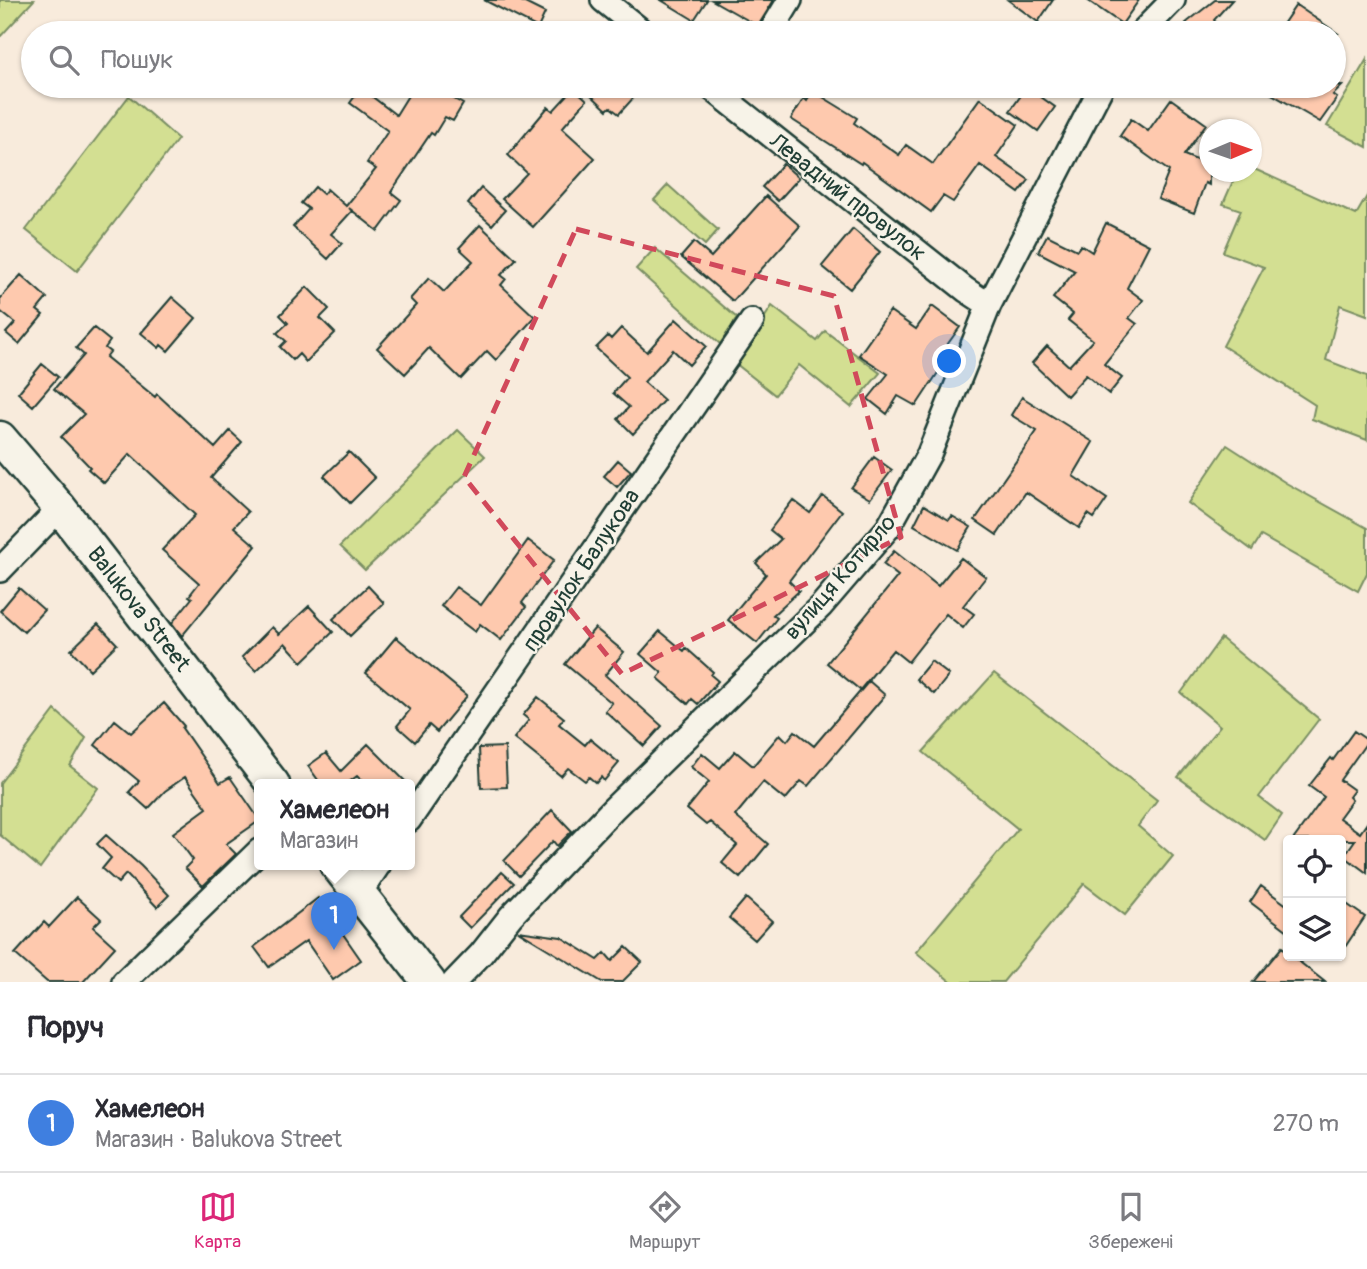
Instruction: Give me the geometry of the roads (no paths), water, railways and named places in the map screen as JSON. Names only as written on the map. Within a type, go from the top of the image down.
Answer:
[{"type":"main road","name":"Balukova Street","points":[[0,438],[60,508],[269,779]]},
{"type":"main road","points":[[341,870],[429,982]]},
{"type":"street","points":[[603,0],[629,21]]},
{"type":"street","points":[[777,21],[790,0]]},
{"type":"street","points":[[1153,21],[1173,0]]},
{"type":"street","name":"Левадний провулок","points":[[738,98],[966,290],[989,305]]},
{"type":"street","name":"вулиця Котирло","points":[[454,982],[481,954],[511,916],[613,809],[821,606],[888,528],[929,454],[989,305],[1096,98]]},
{"type":"street","name":"провулок Балукова","points":[[415,811],[752,320]]},
{"type":"street","points":[[0,570],[60,508]]},
{"type":"street","points":[[124,982],[254,856]]},
{"type":"street","points":[[359,894],[375,870]]},
{"type":"place","name":"Хамелеон","points":[[334,950]]}]
